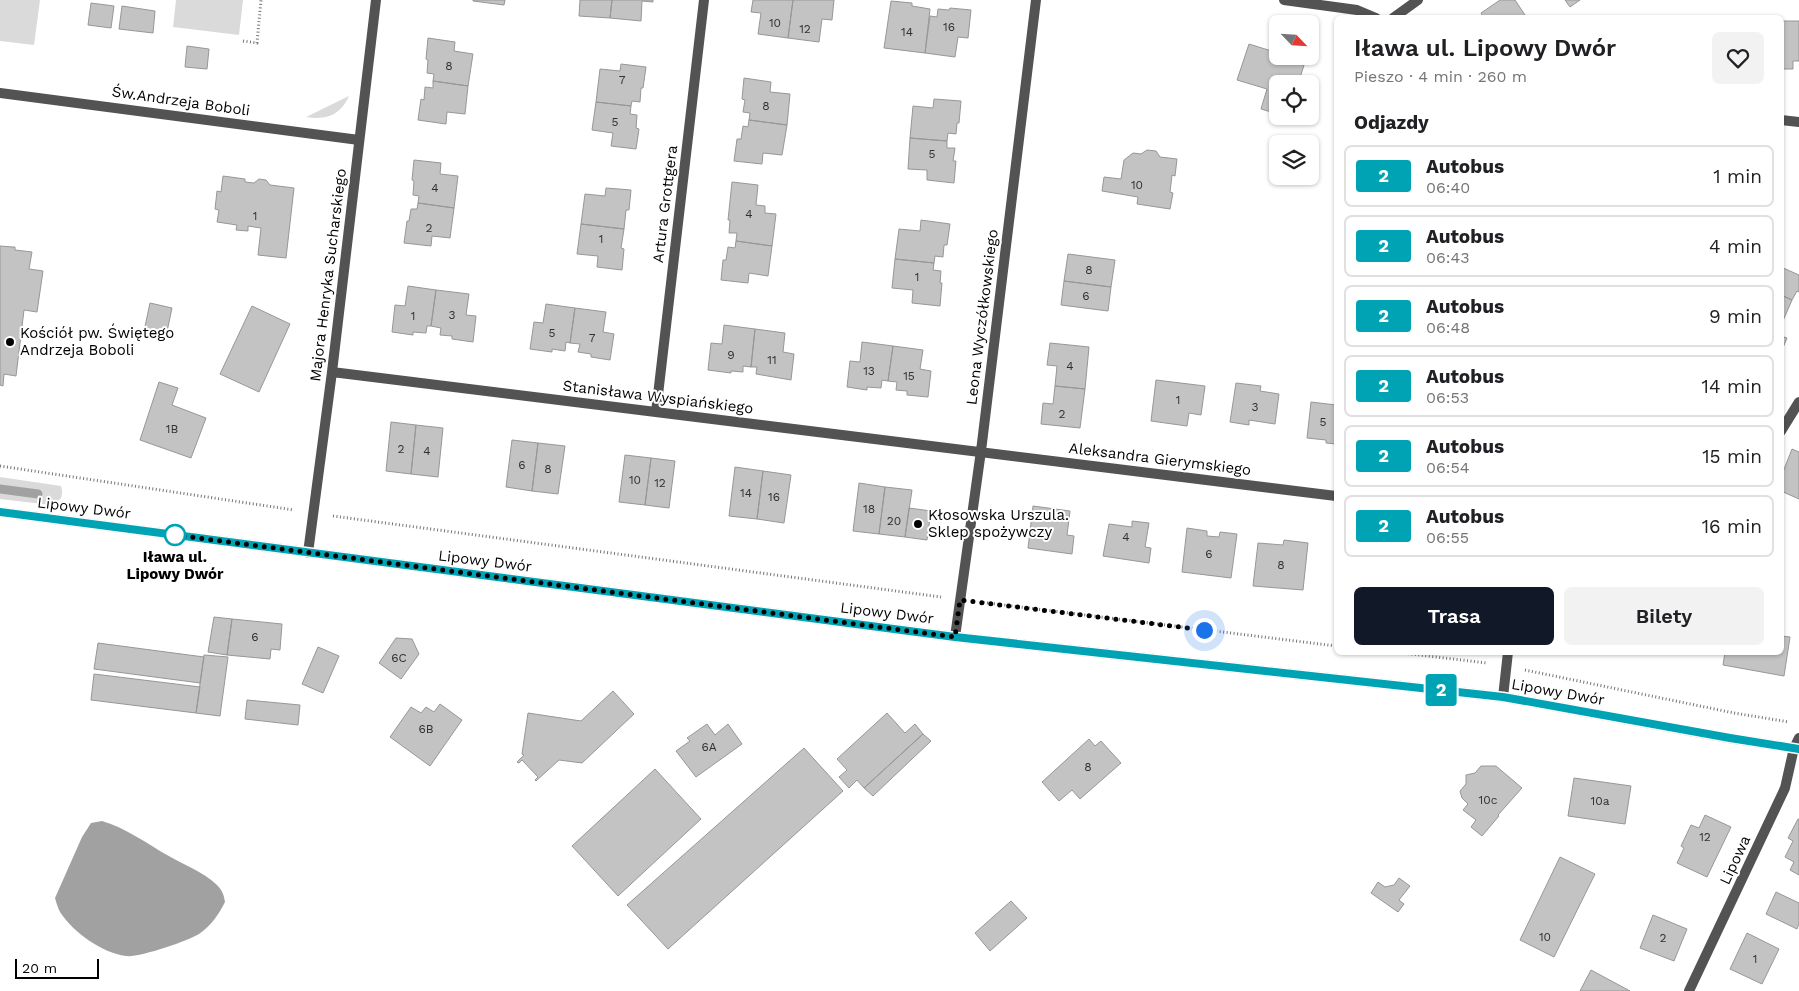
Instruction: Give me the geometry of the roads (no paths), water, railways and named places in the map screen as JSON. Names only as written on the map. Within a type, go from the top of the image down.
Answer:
[{"type":"street","name":"Majora Henryka Sucharskiego","points":[[308,554],[332,372],[376,0]]},
{"type":"street","name":"Artura Grottgera","points":[[656,412],[704,0]]},
{"type":"street","name":"Leona Wyczółkowskiego","points":[[955,637],[981,451],[1036,0]]},
{"type":"street","points":[[1284,0],[1357,10],[1369,15]]},
{"type":"street","points":[[1397,15],[1418,0]]},
{"type":"street","name":"Św.Andrzeja Boboli","points":[[0,93],[359,140]]},
{"type":"street","points":[[1784,120],[1799,122]]},
{"type":"street","name":"Stanisława Wyspiańskiego","points":[[332,372],[981,451]]},
{"type":"street","points":[[1784,426],[1799,402]]},
{"type":"street","name":"Aleksandra Gierymskiego","points":[[981,451],[1334,496]]},
{"type":"street","name":"Lipowy Dwór","points":[[0,512],[308,554],[955,637],[1503,697],[1730,738],[1797,748]]},
{"type":"street","points":[[1503,697],[1508,655]]},
{"type":"street","name":"Lipowa","points":[[1689,991],[1785,788],[1799,738]]},
{"type":"waterway","points":[[0,489],[38,494]]},
{"type":"place","name":"Kościół pw. Świętego Andrzeja Boboli","points":[[10,342]]},
{"type":"place","name":"Kłosowska Urszula. Sklep spożywczy","points":[[918,524]]},
{"type":"place","name":"Iława ul. Lipowy Dwór","points":[[175,535]]}]
